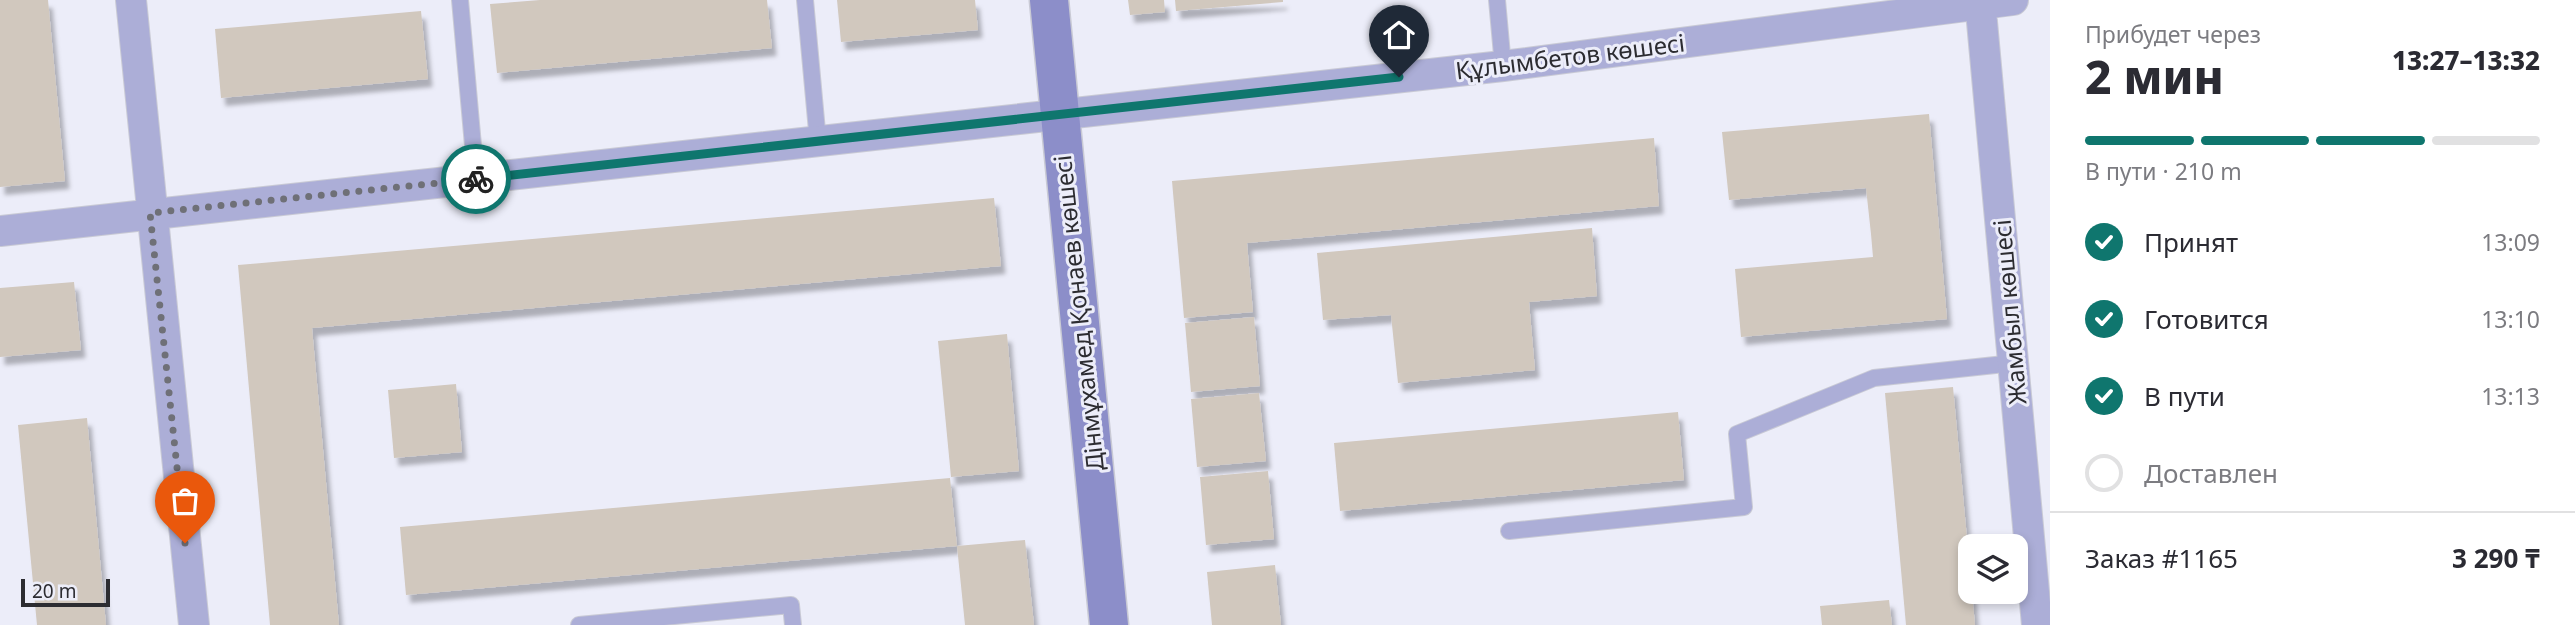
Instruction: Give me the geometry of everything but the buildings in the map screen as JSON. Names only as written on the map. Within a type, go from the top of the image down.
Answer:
[{"type":"street","points":[[131,0],[150,213],[194,625]]},
{"type":"street","name":"Дінмұхамед Қонаев көшесі","points":[[1049,0],[1109,625]]},
{"type":"street","name":"Құлымбетов көшесі","points":[[0,231],[1059,116],[1503,65],[1980,2],[2013,0]]},
{"type":"street","name":"Жамбыл көшесі","points":[[1980,2],[2037,625]]},
{"type":"lane","points":[[460,0],[476,179]]},
{"type":"lane","points":[[805,0],[818,142]]},
{"type":"lane","points":[[1497,0],[1503,65]]},
{"type":"lane","points":[[1509,531],[1744,507],[1737,434],[1874,378],[2014,363]]},
{"type":"lane","points":[[579,625],[791,605],[793,625]]},
{"type":"way so far","points":[[185,543],[150,213],[476,179]]},
{"type":"route","points":[[476,179],[1399,77]]}]
